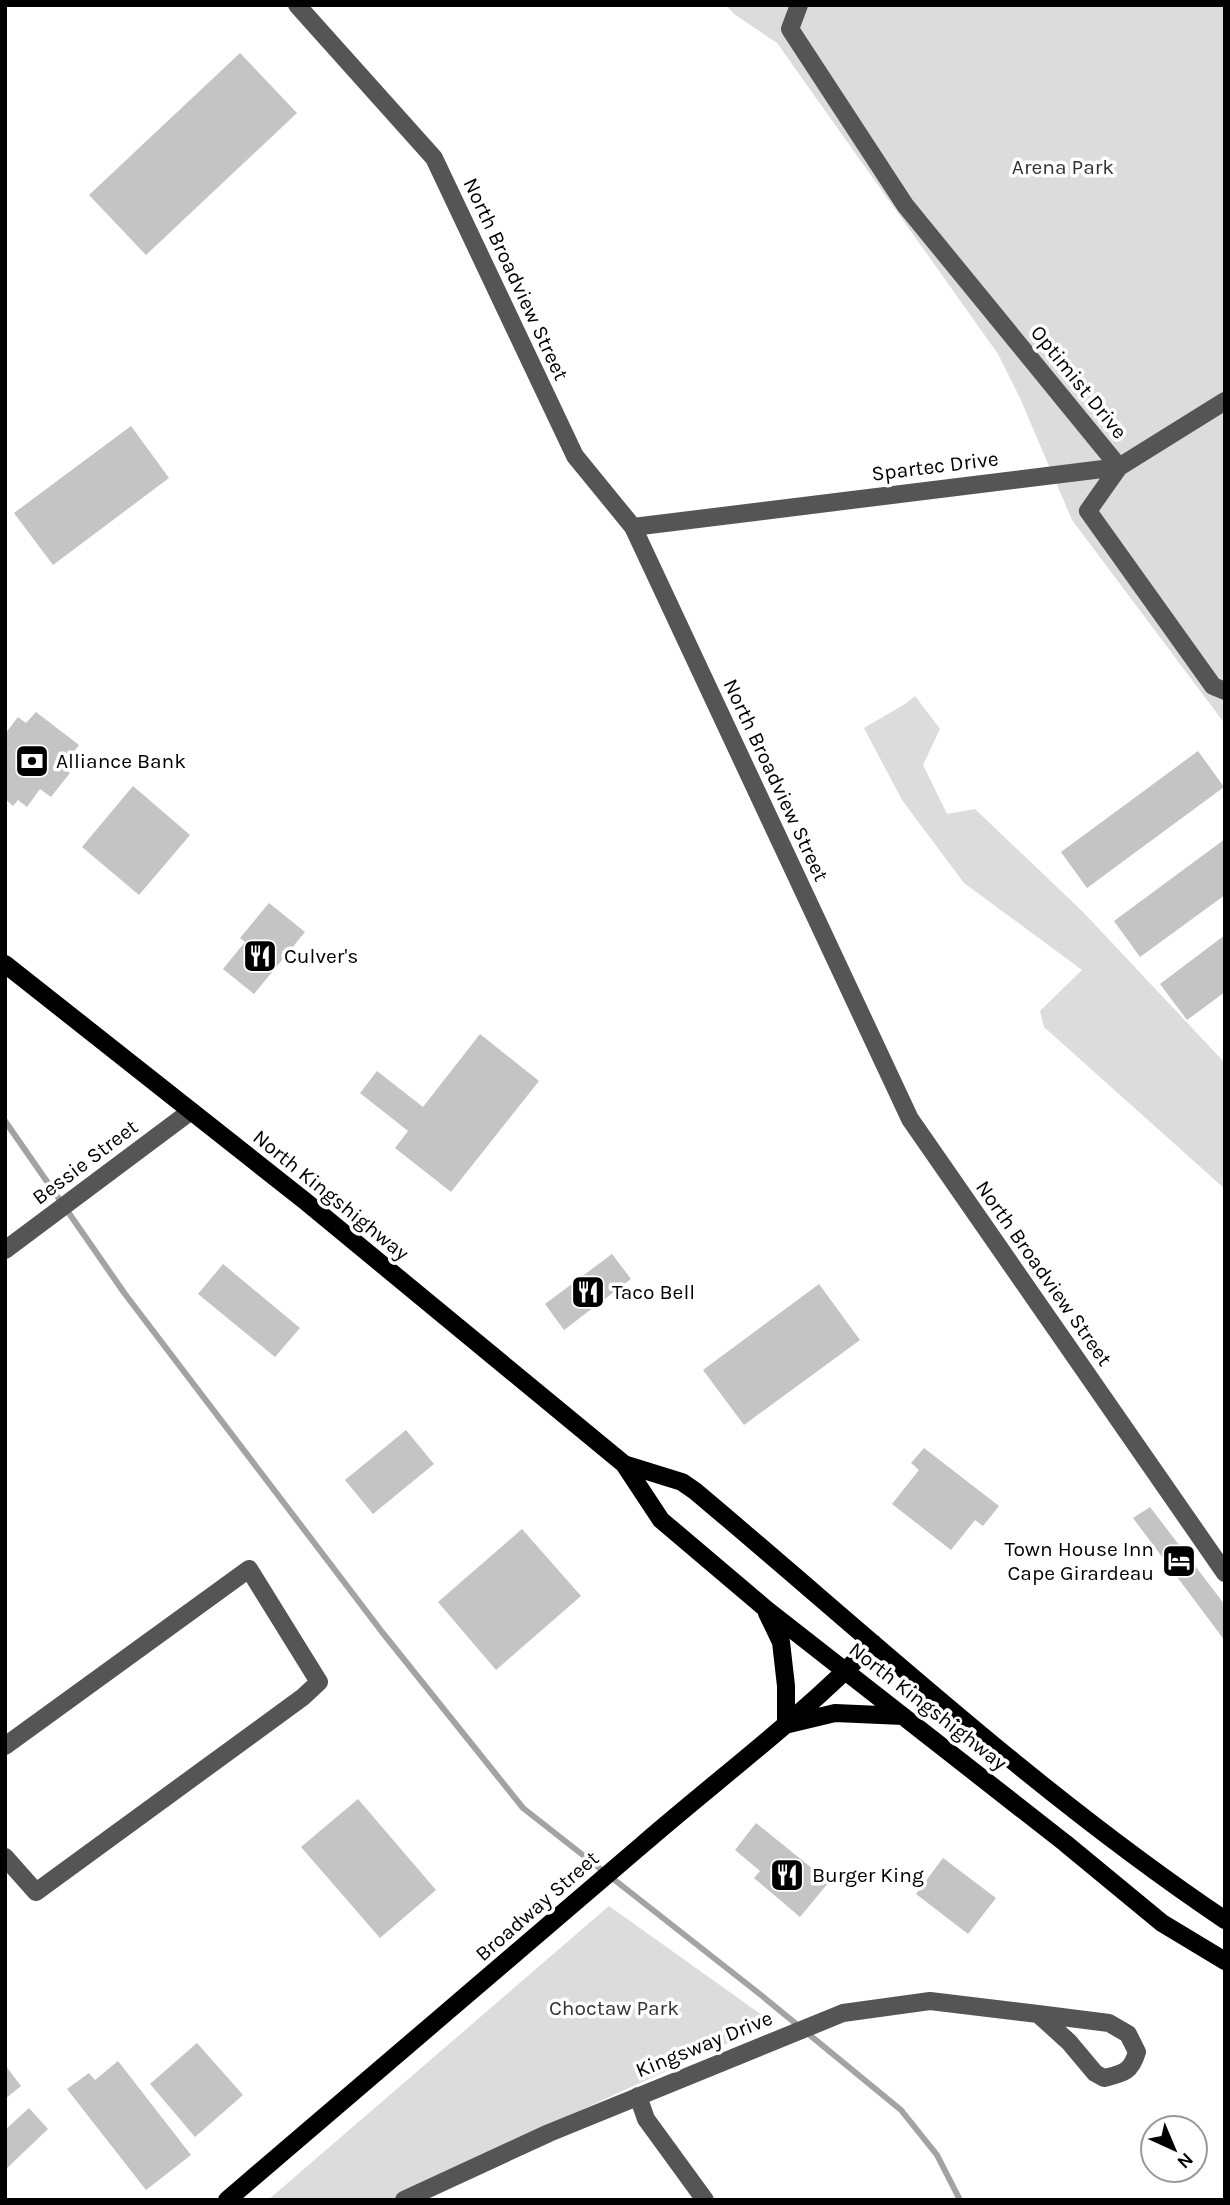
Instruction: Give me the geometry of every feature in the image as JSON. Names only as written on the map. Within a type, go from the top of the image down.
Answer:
[{"type":"main road","name":"North Kingshighway","points":[[5,964],[305,1201],[624,1464],[662,1520],[765,1609],[1065,1843],[1162,1923],[1225,1962]]},
{"type":"main road","name":"North Kingshighway","points":[[624,1464],[682,1482],[695,1491],[1083,1818],[1225,1920]]},
{"type":"main road","points":[[765,1609],[781,1642],[786,1686],[786,1725],[835,1713],[903,1716]]},
{"type":"main road","name":"Broadway Street","points":[[227,2200],[786,1725],[873,1643]]},
{"type":"street","name":"North Broadview Street","points":[[297,5],[434,158],[575,456],[633,527],[910,1119],[1225,1573]]},
{"type":"street","name":"Optimist Drive","points":[[799,5],[790,29],[905,205],[1119,467],[1088,511],[1213,686],[1225,691]]},
{"type":"street","name":"Spartec Drive","points":[[633,527],[1119,467],[1225,401]]},
{"type":"street","name":"Bessie Street","points":[[5,1250],[191,1111]]},
{"type":"street","points":[[5,1746],[249,1569],[319,1682],[292,1705],[36,1892],[5,1857]]},
{"type":"street","name":"Kingsway Drive","points":[[404,2200],[537,2138],[843,2012],[930,2001],[1038,2014],[1109,2023],[1128,2034],[1138,2052],[1133,2065],[1122,2074],[1104,2078],[1095,2073],[1069,2042],[1038,2014]]},
{"type":"street","points":[[638,2096],[646,2119],[705,2200]]},
{"type":"green space","name":"Arena Park","points":[[726,5],[1225,5],[1225,724],[1072,520],[1020,398],[998,354],[777,43],[734,14]]},
{"type":"green space","points":[[915,696],[940,729],[923,765],[947,814],[975,809],[1083,912],[1225,1063],[1225,1189],[1044,1027],[1040,1011],[1082,970],[964,883],[902,800],[864,728]]},
{"type":"green space","name":"Choctaw Park","points":[[609,1906],[773,2023],[391,2200],[268,2200]]},
{"type":"building","points":[[240,53],[297,113],[146,255],[89,195]]},
{"type":"building","points":[[131,426],[169,478],[53,565],[14,513]]},
{"type":"building","points":[[36,712],[79,745],[62,767],[70,773],[51,797],[40,789],[27,807],[18,800],[13,806],[5,799],[5,734],[18,717],[26,723]]},
{"type":"building","points":[[1198,751],[1224,787],[1087,888],[1061,852]]},
{"type":"building","points":[[133,786],[190,835],[139,895],[82,847]]},
{"type":"building","points":[[1225,839],[1225,895],[1140,957],[1114,921]]},
{"type":"building","name":"Culver's","points":[[269,903],[305,932],[254,994],[223,969],[245,942],[240,938]]},
{"type":"building","points":[[1225,935],[1225,992],[1187,1020],[1160,984]]},
{"type":"building","points":[[480,1034],[539,1081],[451,1192],[395,1148],[408,1131],[360,1093],[377,1071],[423,1107]]},
{"type":"building","name":"Taco Bell","points":[[612,1254],[631,1279],[564,1330],[545,1304]]},
{"type":"building","points":[[223,1264],[300,1328],[275,1357],[198,1294]]},
{"type":"building","points":[[819,1284],[860,1340],[744,1425],[703,1370]]},
{"type":"building","points":[[406,1430],[434,1464],[373,1514],[345,1480]]},
{"type":"building","points":[[924,1448],[999,1506],[983,1526],[975,1520],[951,1550],[892,1504],[919,1470],[911,1463]]},
{"type":"building","name":"Town House Inn Cape Girardeau","points":[[1150,1507],[1225,1605],[1225,1641],[1133,1518]]},
{"type":"building","points":[[522,1529],[581,1596],[496,1670],[438,1602]]},
{"type":"building","points":[[358,1799],[436,1890],[380,1938],[301,1847]]},
{"type":"building","points":[[756,1823],[829,1882],[800,1917],[754,1878],[760,1871],[735,1850]]},
{"type":"building","points":[[943,1858],[996,1898],[968,1934],[916,1894]]},
{"type":"building","points":[[197,2043],[243,2095],[195,2137],[150,2084]]},
{"type":"building","points":[[118,2061],[191,2155],[146,2190],[67,2089],[89,2073],[95,2080]]},
{"type":"building","points":[[5,2065],[21,2086],[5,2099]]},
{"type":"building","points":[[29,2108],[48,2129],[5,2170],[5,2130]]},
{"type":"waterway","points":[[5,1121],[125,1294],[382,1632],[523,1808],[761,1995],[901,2110],[937,2155],[960,2200]]},
{"type":"place","name":"Alliance Bank","points":[[32,761]]},
{"type":"place","name":"Culver's","points":[[260,956]]},
{"type":"place","name":"Taco Bell","points":[[588,1292]]},
{"type":"place","name":"Town House Inn Cape Girardeau","points":[[1179,1561]]},
{"type":"place","name":"Burger King","points":[[787,1875]]}]
